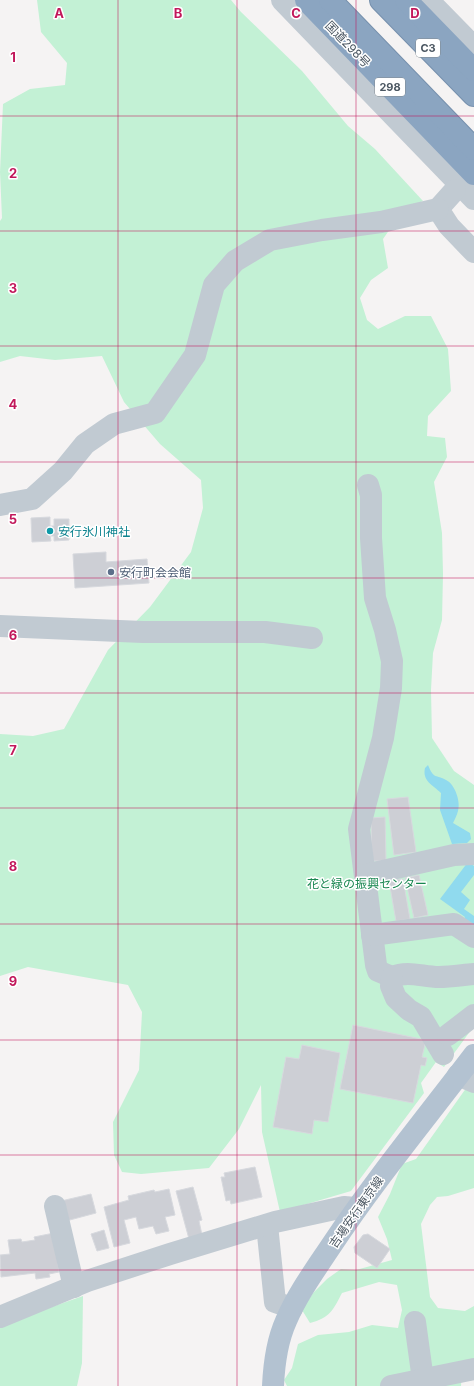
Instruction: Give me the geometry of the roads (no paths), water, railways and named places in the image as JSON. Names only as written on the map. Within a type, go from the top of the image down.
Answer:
[{"type":"highway","name":"国道298号","points":[[306,0],[474,174]]},
{"type":"highway","points":[[330,0],[474,149]]},
{"type":"highway","name":"C3","points":[[381,0],[474,95]]},
{"type":"highway","points":[[406,0],[474,70]]},
{"type":"main road","name":"吉場安行東京線","points":[[273,1386],[280,1340],[292,1308],[356,1208],[466,1079],[474,1055]]},
{"type":"street","points":[[0,505],[32,499],[63,471],[85,444],[114,424],[155,413],[195,355],[214,285],[235,261],[270,240],[322,230],[381,222],[438,209],[465,195],[282,0]]},
{"type":"street","points":[[428,0],[474,47]]},
{"type":"street","points":[[438,209],[449,226],[474,252]]},
{"type":"street","points":[[368,485],[371,495],[371,538],[375,598],[385,630],[392,661],[391,688],[383,738],[359,829],[378,971],[392,977],[402,973],[415,973],[438,977],[474,974]]},
{"type":"street","points":[[0,626],[143,632],[266,632],[312,638]]},
{"type":"street","points":[[365,875],[454,855],[474,854]]},
{"type":"street","points":[[372,935],[454,924],[474,937]]},
{"type":"street","points":[[392,977],[391,986],[396,998],[409,1010],[422,1017],[446,1045],[474,1015]]},
{"type":"street","points":[[55,1206],[74,1287]]},
{"type":"street","points":[[0,1317],[87,1281],[170,1254],[267,1225],[344,1207],[356,1208]]},
{"type":"street","points":[[267,1225],[275,1302],[292,1308]]},
{"type":"street","points":[[415,1322],[423,1380]]},
{"type":"street","points":[[392,1386],[474,1369]]},
{"type":"water","points":[[428,765],[434,775],[449,782],[455,789],[459,807],[453,823],[470,833],[471,839],[467,843],[452,844],[440,810],[441,793],[427,780],[425,776],[425,768]]},
{"type":"water","points":[[468,862],[474,866],[474,875],[461,892],[470,900],[464,909],[474,916],[474,931],[462,922],[465,917],[440,899]]},
{"type":"place","name":"安行氷川神社","points":[[50,531]]},
{"type":"place","name":"安行町会会館","points":[[111,572]]},
{"type":"park label","name":"花と緑の振興センター","points":[[367,883]]}]
